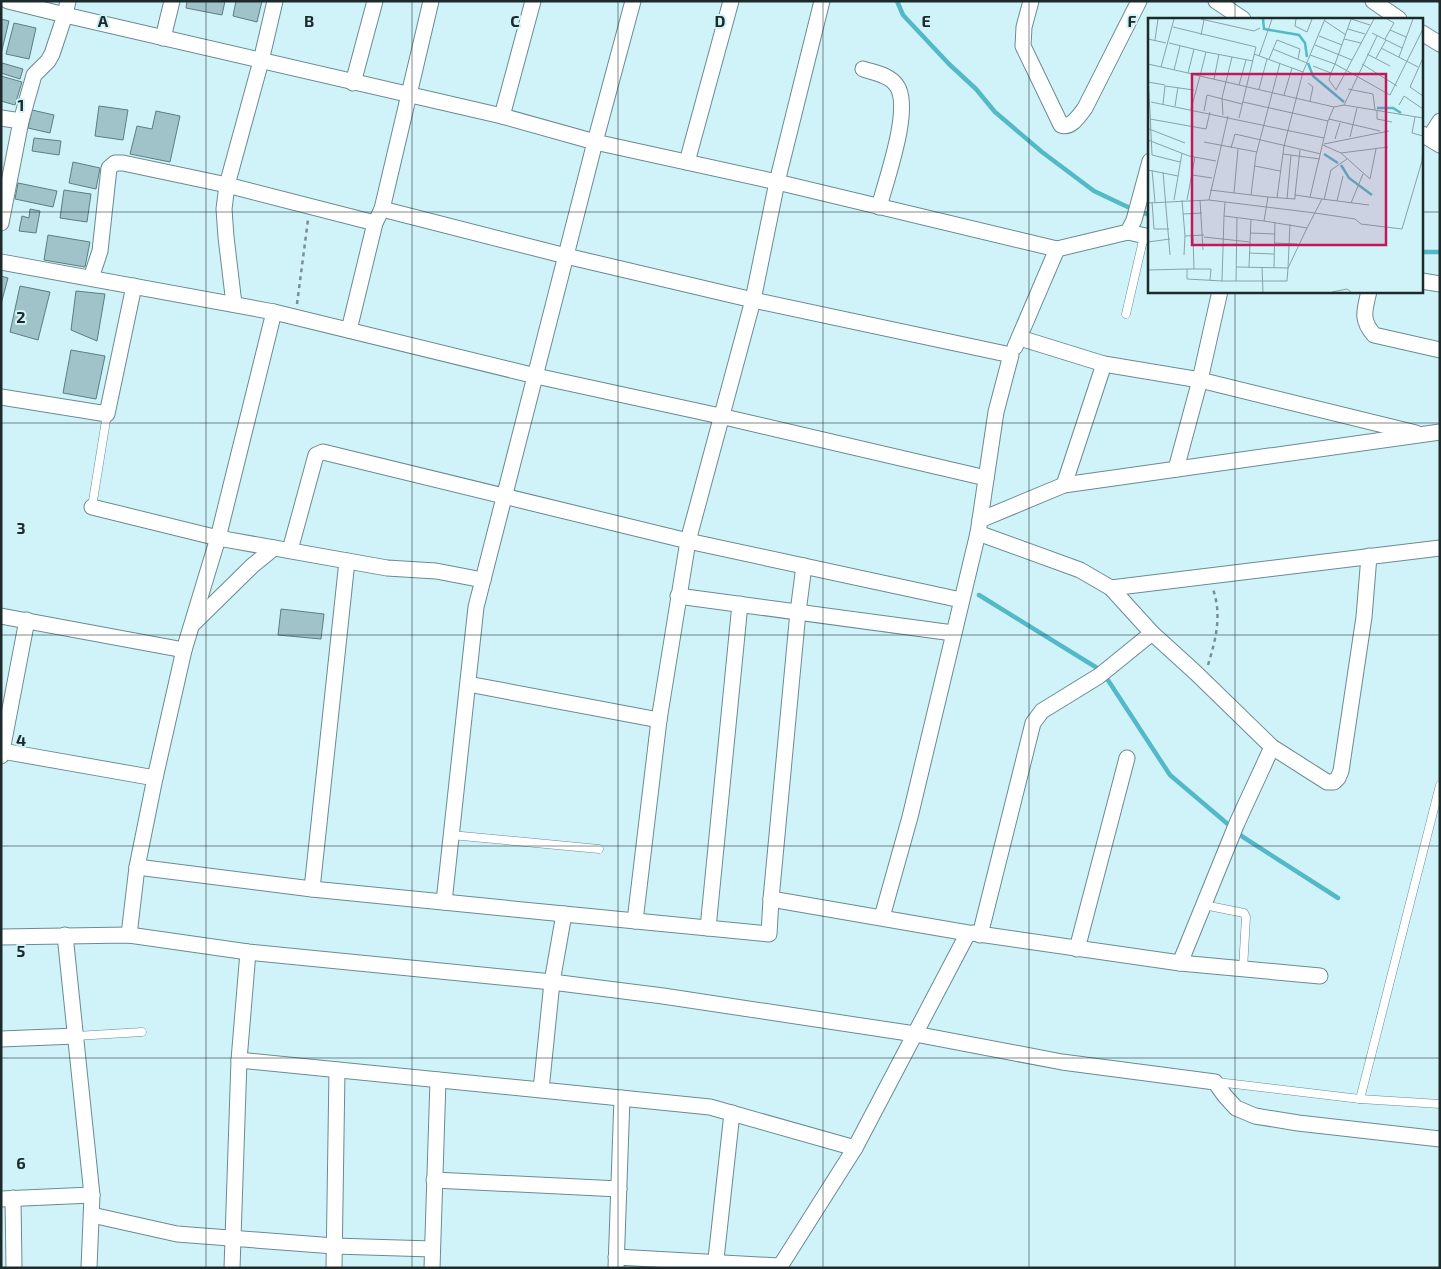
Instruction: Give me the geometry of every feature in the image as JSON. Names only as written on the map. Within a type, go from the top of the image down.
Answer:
[{"type":"street","points":[[8,1],[66,8],[164,38],[408,96],[502,116],[595,142],[777,182],[1057,249],[1131,226],[1147,236]]},
{"type":"street","points":[[164,38],[172,1]]},
{"type":"street","points":[[234,304],[225,228],[224,209],[227,185],[261,61],[275,1]]},
{"type":"street","points":[[353,83],[375,1]]},
{"type":"street","points":[[349,330],[375,223],[382,209],[431,1]]},
{"type":"street","points":[[502,116],[533,1]]},
{"type":"street","points":[[444,902],[476,607],[633,1]]},
{"type":"street","points":[[686,162],[730,1]]},
{"type":"street","points":[[635,921],[658,720],[688,541],[720,416],[753,300],[777,182],[822,1]]},
{"type":"street","points":[[1031,1],[1024,27],[1023,46],[1061,125],[1065,126],[1069,126],[1078,118],[1085,108],[1139,1]]},
{"type":"street","points":[[1373,1],[1398,18]]},
{"type":"street","points":[[1215,18],[1221,2],[1242,18]]},
{"type":"street","points":[[1,223],[21,121],[34,76],[48,62],[52,54],[66,8]]},
{"type":"street","points":[[1424,34],[1440,44]]},
{"type":"street","points":[[863,69],[889,77],[898,86],[901,100],[901,125],[879,207]]},
{"type":"street","points":[[1,118],[21,121]]},
{"type":"street","points":[[1430,139],[1440,122]]},
{"type":"street","points":[[91,278],[100,251],[109,168],[115,163],[227,185],[375,223]]},
{"type":"street","points":[[1131,226],[1148,168]]},
{"type":"street","points":[[382,209],[566,256],[753,300],[1011,355]]},
{"type":"street","points":[[882,917],[910,817],[979,526],[996,412],[1011,355],[1057,249]]},
{"type":"street","points":[[1,262],[274,312],[536,376],[720,416],[986,478]]},
{"type":"street","points":[[1424,281],[1440,284]]},
{"type":"street","points":[[1,397],[107,414],[134,286]]},
{"type":"street","points":[[1176,469],[1200,380],[1220,292]]},
{"type":"street","points":[[1369,292],[1364,317],[1367,327],[1374,335],[1440,350]]},
{"type":"street","points":[[129,936],[136,868],[184,650],[218,538],[274,312]]},
{"type":"street","points":[[1020,338],[1104,364],[1200,380],[1432,434]]},
{"type":"street","points":[[1064,485],[1104,364]]},
{"type":"street","points":[[979,526],[1064,485],[1432,434]]},
{"type":"street","points":[[290,550],[316,455],[319,453],[334,453],[504,497],[688,541],[961,600]]},
{"type":"street","points":[[92,507],[218,538],[387,568],[436,570],[483,580]]},
{"type":"street","points":[[979,526],[1080,570],[1111,588],[1152,633],[1272,747],[1327,782],[1334,782],[1341,771],[1364,617],[1369,556]]},
{"type":"street","points":[[192,626],[252,566],[274,548]]},
{"type":"street","points":[[1111,588],[1440,548]]},
{"type":"street","points":[[312,889],[347,561]]},
{"type":"street","points":[[136,868],[312,889],[769,934],[798,612],[804,566]]},
{"type":"street","points":[[678,596],[953,633]]},
{"type":"street","points":[[708,928],[740,604]]},
{"type":"street","points":[[1,616],[184,650]]},
{"type":"street","points":[[27,620],[2,754],[155,778]]},
{"type":"street","points":[[622,1098],[616,1262],[779,1267],[855,1148],[915,1034],[974,934],[1033,723],[1042,711],[1104,672],[1152,633]]},
{"type":"street","points":[[468,684],[658,720]]},
{"type":"street","points":[[1180,963],[1235,830],[1272,747]]},
{"type":"street","points":[[1076,949],[1127,758]]},
{"type":"street","points":[[771,899],[974,934],[1076,949],[1180,963],[1320,976]]},
{"type":"street","points":[[541,1090],[552,982],[564,914]]},
{"type":"street","points":[[65,935],[92,1195],[89,1268]]},
{"type":"street","points":[[1,937],[129,936],[248,952],[552,982],[663,996],[915,1034],[1062,1062],[1215,1082],[1236,1108],[1255,1116],[1298,1123],[1440,1139]]},
{"type":"street","points":[[232,1268],[239,1060],[248,952]]},
{"type":"street","points":[[1,1039],[76,1036]]},
{"type":"street","points":[[239,1060],[710,1107],[855,1148]]},
{"type":"street","points":[[334,1268],[337,1070]]},
{"type":"street","points":[[432,1268],[438,1080]]},
{"type":"street","points":[[715,1265],[732,1113]]},
{"type":"street","points":[[434,1180],[619,1189]]},
{"type":"street","points":[[14,1268],[7,1199],[92,1195]]},
{"type":"street","points":[[92,1215],[177,1234],[233,1240],[432,1249]]},
{"type":"lane","points":[[1126,314],[1147,236]]},
{"type":"lane","points":[[92,507],[107,414]]},
{"type":"lane","points":[[1360,1099],[1440,785]]},
{"type":"lane","points":[[451,835],[599,848]]},
{"type":"lane","points":[[1204,905],[1244,913],[1246,916],[1243,969]]},
{"type":"lane","points":[[76,1036],[142,1032]]},
{"type":"lane","points":[[1215,1082],[1360,1099],[1439,1102]]},
{"type":"path","points":[[295,317],[310,206]]},
{"type":"path","points":[[1203,680],[1214,645],[1218,622],[1218,608],[1209,576]]},
{"type":"building","points":[[187,1],[225,1],[222,15],[186,8]]},
{"type":"building","points":[[236,1],[262,1],[257,22],[233,16]]},
{"type":"building","points":[[1,19],[9,21],[1,54]]},
{"type":"building","points":[[14,23],[36,28],[29,59],[6,54]]},
{"type":"building","points":[[2,63],[23,69],[20,79],[1,73]]},
{"type":"building","points":[[1,76],[22,82],[15,105],[1,101]]},
{"type":"building","points":[[99,106],[128,110],[123,140],[95,136]]},
{"type":"building","points":[[32,110],[54,115],[50,133],[28,128]]},
{"type":"building","points":[[156,111],[180,116],[170,162],[130,154],[137,126],[152,129]]},
{"type":"building","points":[[34,138],[61,141],[59,155],[32,151]]},
{"type":"building","points":[[73,162],[100,168],[96,189],[69,183]]},
{"type":"building","points":[[18,183],[57,191],[53,207],[15,199]]},
{"type":"building","points":[[64,190],[91,194],[87,222],[60,218]]},
{"type":"building","points":[[30,209],[40,211],[36,233],[19,231],[22,216],[29,218]]},
{"type":"building","points":[[48,235],[90,242],[85,267],[44,260]]},
{"type":"building","points":[[1,276],[8,278],[1,304]]},
{"type":"building","points":[[20,286],[50,292],[38,340],[10,332]]},
{"type":"building","points":[[76,291],[105,294],[97,341],[71,330]]},
{"type":"building","points":[[71,350],[105,356],[96,399],[63,393]]},
{"type":"building","points":[[281,609],[324,614],[321,639],[278,635]]},
{"type":"waterway","points":[[897,1],[903,15],[949,64],[976,89],[995,112],[1042,152],[1094,191],[1148,214]]},
{"type":"waterway","points":[[1424,252],[1440,252]]},
{"type":"waterway","points":[[979,595],[1102,671],[1170,775],[1243,837],[1338,898]]}]
